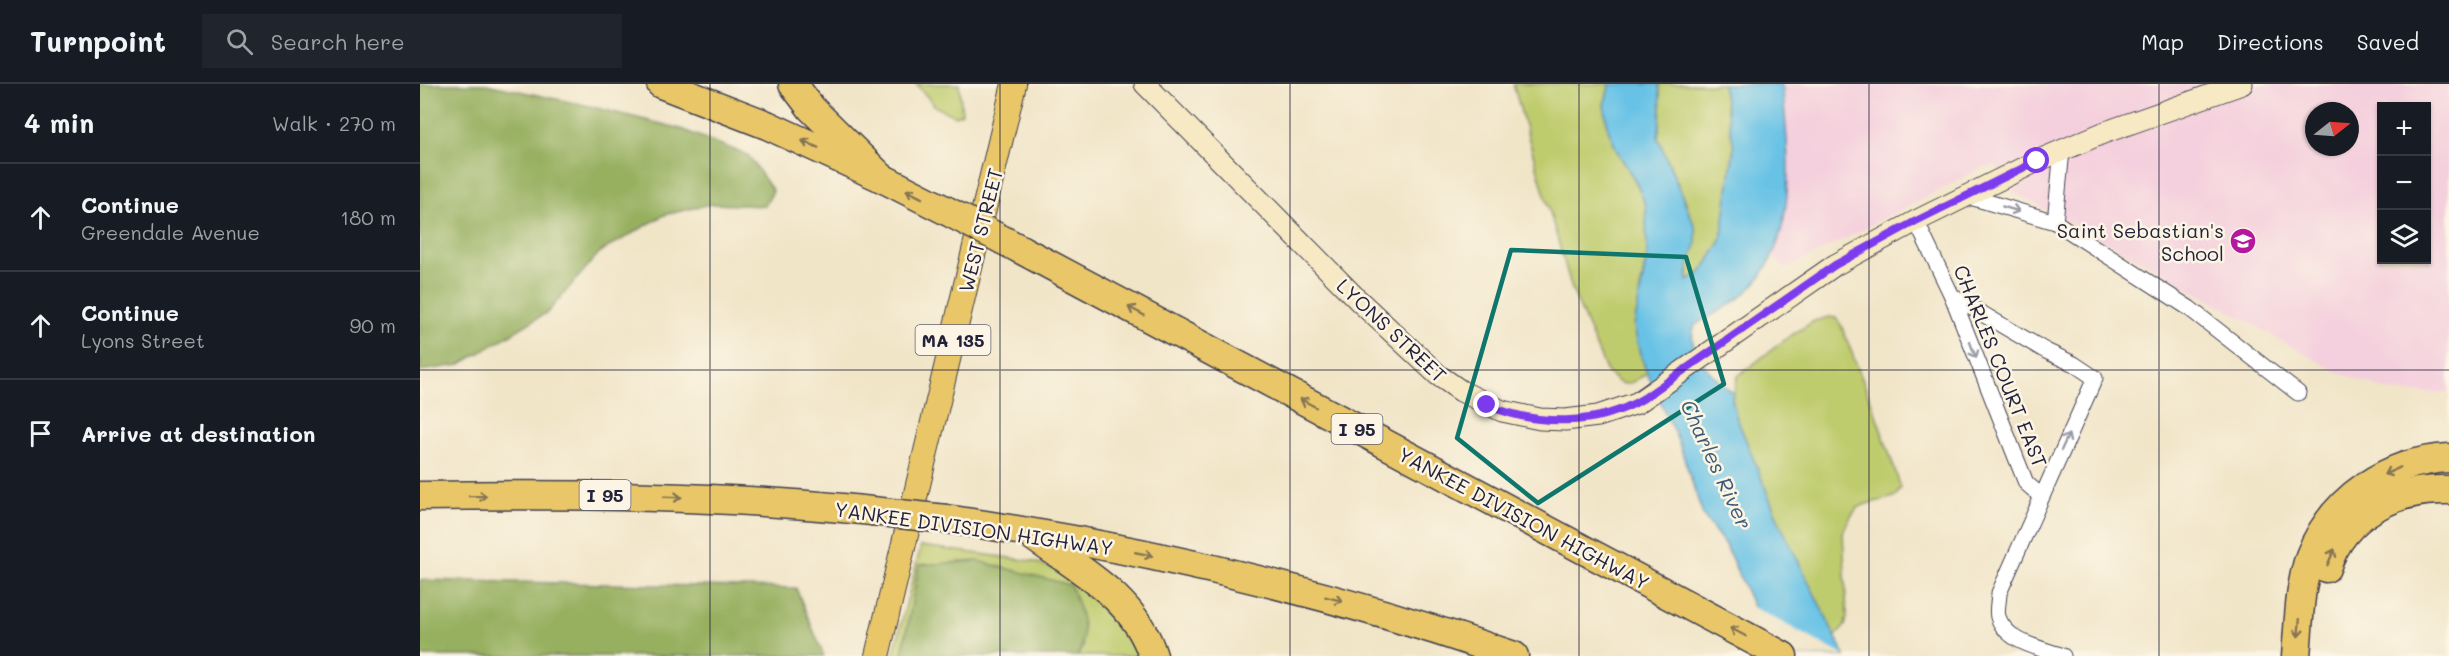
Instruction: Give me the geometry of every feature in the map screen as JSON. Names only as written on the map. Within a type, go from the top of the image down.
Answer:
[{"type":"highway","name":"I 95","points":[[661,84],[767,125],[882,178]]},
{"type":"highway","points":[[793,84],[812,109],[882,178]]},
{"type":"highway","name":"YANKEE DIVISION HIGHWAY","points":[[882,178],[1020,249],[1783,656]]},
{"type":"highway","points":[[2296,656],[2306,569],[2315,544],[2329,521],[2352,496],[2388,472],[2415,462],[2449,458]]},
{"type":"highway","points":[[2316,656],[2322,586],[2327,565],[2343,536],[2362,516],[2389,499],[2418,491],[2449,490]]},
{"type":"highway","name":"YANKEE DIVISION HIGHWAY","points":[[420,496],[676,496],[946,519],[1158,556],[1276,584],[1397,618],[1514,656]]},
{"type":"highway","points":[[1025,531],[1118,598],[1140,626],[1153,656]]},
{"type":"main road","name":"WEST STREET","points":[[877,656],[1014,84]]},
{"type":"main road","name":"LYONS STREET","points":[[1134,84],[1152,92],[1414,354],[1461,391],[1502,411],[1552,420],[1598,416],[1620,410],[1644,398],[1835,265],[1916,221],[2062,150],[2103,133],[2242,84]]},
{"type":"street","points":[[2055,222],[2062,150]]},
{"type":"street","points":[[1967,196],[2055,222],[2189,308],[2298,393]]},
{"type":"street","name":"CHARLES COURT EAST","points":[[1916,221],[1952,296],[2026,483],[2041,495],[1999,593],[1998,616],[2009,634],[2016,640],[2063,656]]},
{"type":"street","points":[[1952,296],[2095,378],[2041,495]]},
{"type":"highlighted area","points":[[1511,250],[1686,257],[1724,384],[1538,503],[1457,438]]},
{"type":"shaded area","name":"Saint Sebastian's School","points":[[1782,84],[2449,84],[2449,392],[2389,391],[2335,371],[2114,246],[2014,193],[1996,165],[1982,168],[1786,269],[1772,257],[1784,221],[1786,181]]},
{"type":"green space","points":[[420,84],[486,84],[678,128],[748,155],[773,191],[765,206],[711,204],[664,215],[600,252],[548,312],[459,365],[420,371]]},
{"type":"green space","points":[[916,84],[959,84],[962,113],[955,116],[936,107]]},
{"type":"green space","points":[[1513,84],[1610,84],[1604,105],[1617,151],[1636,182],[1646,206],[1647,256],[1639,294],[1639,350],[1647,373],[1635,381],[1621,383],[1606,370],[1572,289]]},
{"type":"green space","points":[[1659,84],[1722,84],[1734,147],[1721,241],[1702,272],[1687,281],[1691,256],[1687,205],[1658,138],[1661,110]]},
{"type":"green space","points":[[1829,317],[1836,318],[1841,325],[1875,412],[1901,488],[1896,496],[1858,508],[1848,521],[1843,533],[1847,617],[1845,626],[1835,637],[1780,524],[1736,416],[1732,399],[1738,376],[1787,338],[1814,321]]},
{"type":"green space","points":[[921,546],[1032,561],[1072,575],[1103,597],[1143,656],[1077,656],[1084,645],[919,565],[902,656],[893,656]]},
{"type":"green space","points":[[978,561],[1070,585],[1080,612],[1083,630],[1081,648],[1077,656],[902,656],[919,565]]},
{"type":"green space","points":[[420,580],[796,588],[824,656],[420,656]]},
{"type":"water","name":"Charles River","points":[[1610,84],[1659,84],[1661,110],[1658,138],[1696,229],[1696,244],[1688,268],[1687,281],[1702,272],[1721,241],[1734,147],[1722,84],[1782,84],[1788,163],[1784,217],[1778,242],[1767,266],[1752,287],[1732,304],[1695,325],[1692,335],[1693,345],[1703,364],[1733,393],[1736,416],[1780,524],[1845,656],[1775,656],[1726,546],[1703,515],[1679,443],[1639,350],[1634,326],[1647,256],[1646,206],[1608,129],[1604,105]]},
{"type":"pier","points":[[1749,605],[1845,656],[1772,656]]},
{"type":"place","name":"Saint Sebastian's School","points":[[2243,241]]},
{"type":"route","points":[[1487,405],[1516,415],[1552,420],[1598,416],[1628,407],[1792,293],[1859,250],[2037,161]]}]
